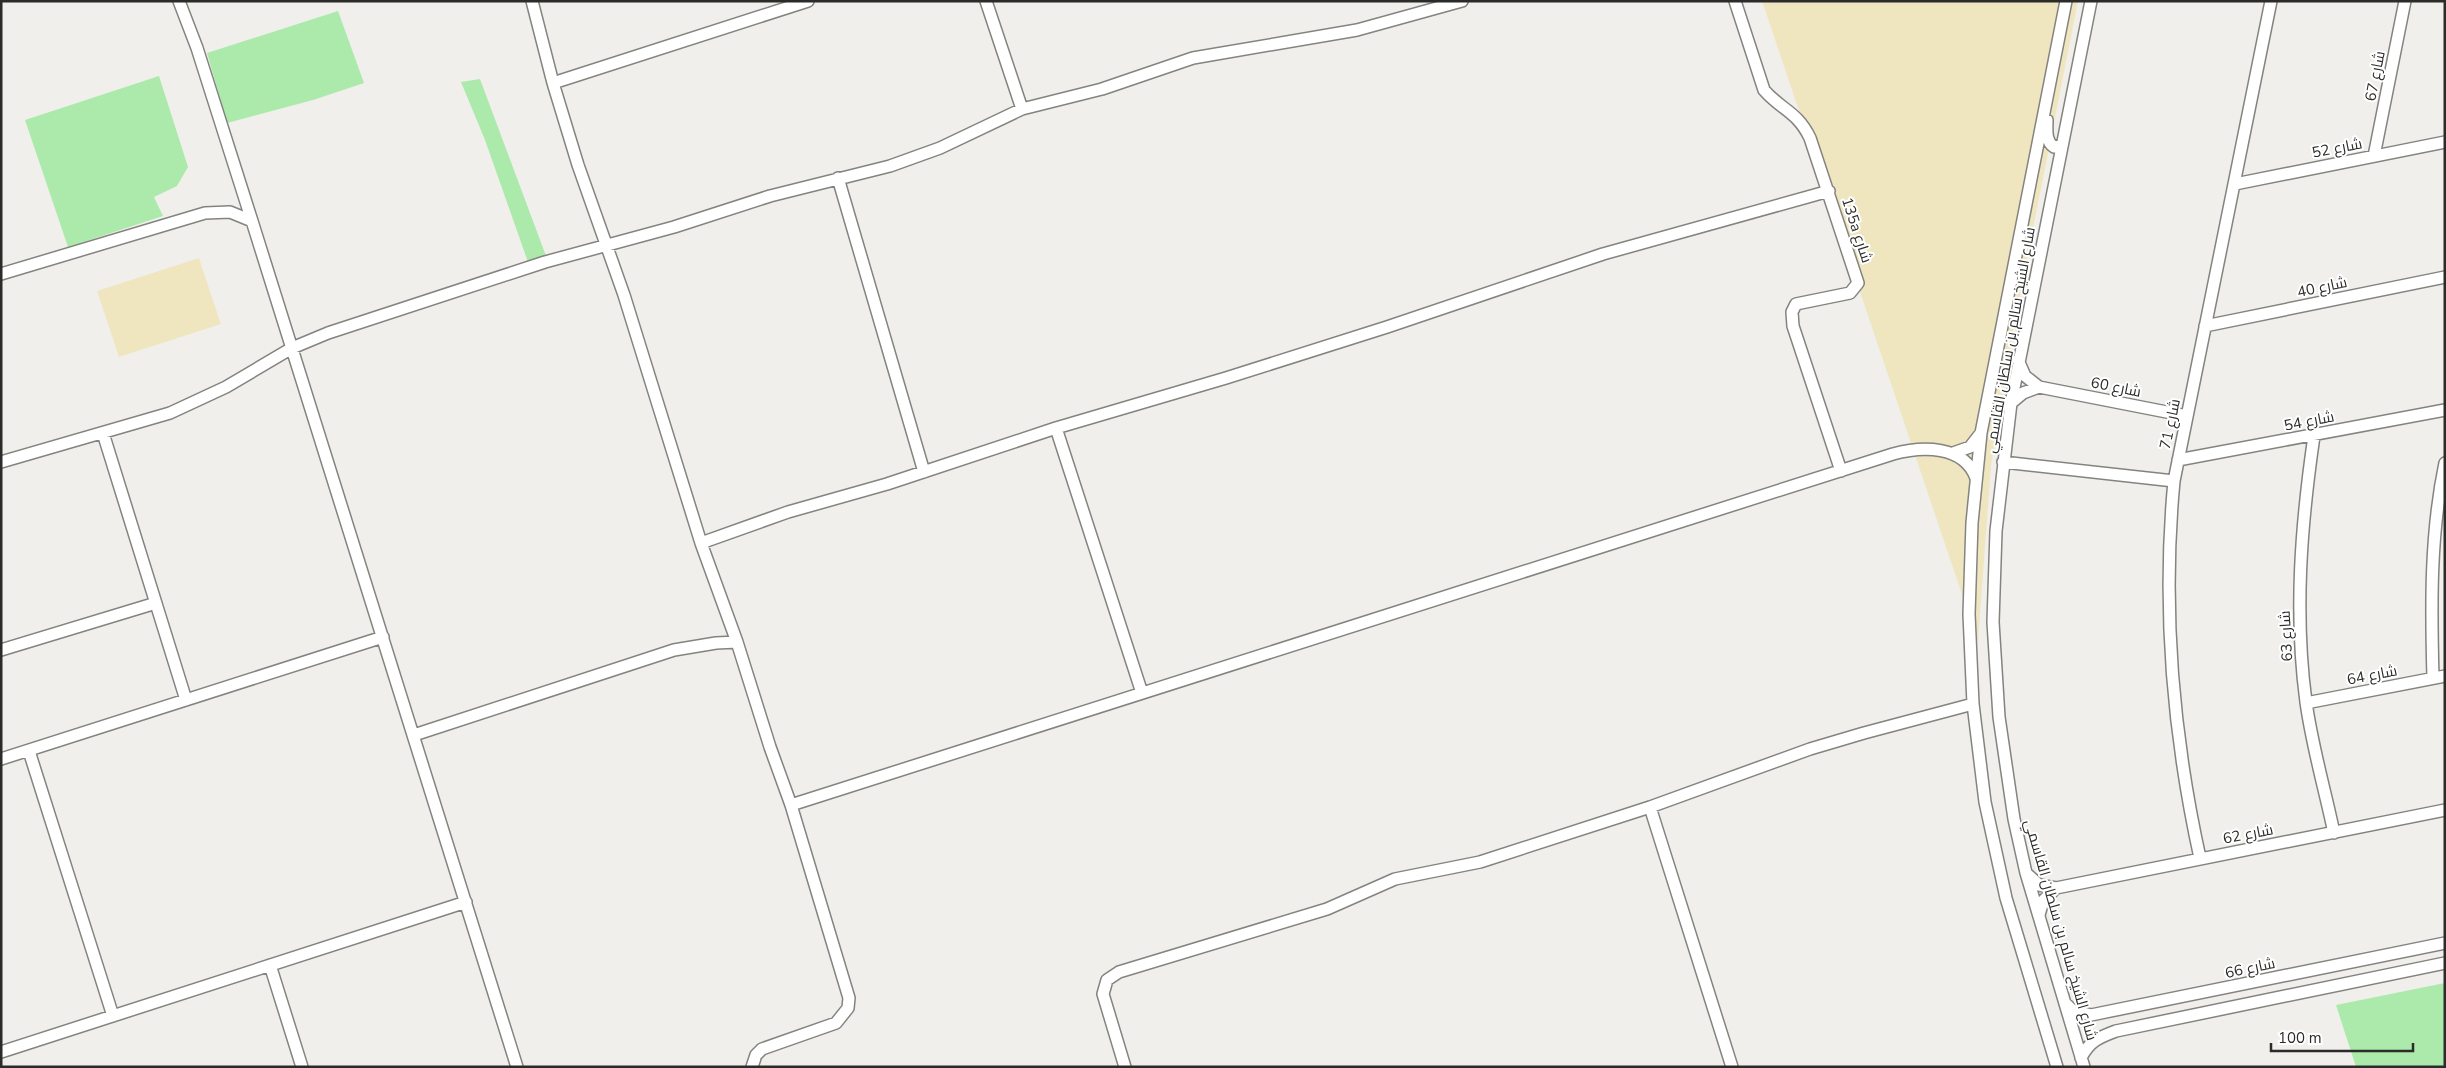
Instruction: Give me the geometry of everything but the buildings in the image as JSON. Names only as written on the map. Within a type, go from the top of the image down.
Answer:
[{"type":"street","points":[[179,1],[197,48],[252,220],[517,1067]]},
{"type":"street","points":[[532,1],[552,83],[578,165],[641,345],[701,543],[738,642],[847,988],[848,1008],[836,1023],[762,1049],[756,1055],[752,1067]]},
{"type":"street","points":[[552,83],[808,1]]},
{"type":"street","points":[[986,1],[1022,109]]},
{"type":"street","points":[[1,462],[170,413],[202,399],[292,348],[347,327],[537,265],[674,227],[770,196],[915,158],[1022,109],[1093,92],[1193,58],[1357,30],[1462,1]]},
{"type":"street","name":"135a شارع","points":[[1735,1],[1764,90],[1771,98],[1798,118],[1805,127],[1858,283],[1850,293],[1796,304],[1792,312],[1793,326],[1841,471]]},
{"type":"street","name":"شارع الشيخ سالم بن سلطان القاسمي","points":[[2057,1067],[2006,898],[1985,802],[1973,704],[1969,614],[1976,478],[1982,433],[2066,1]]},
{"type":"street","name":"شارع الشيخ سالم بن سلطان القاسمي","points":[[2082,1062],[2026,873],[2006,774],[1995,673],[1994,572],[2003,462],[2018,360],[2091,1]]},
{"type":"street","name":"شارع 71","points":[[2200,858],[2190,814],[2174,685],[2169,589],[2174,481],[2271,1]]},
{"type":"street","name":"شارع 67","points":[[2374,156],[2405,1]]},
{"type":"street","points":[[2047,98],[2048,140],[2054,147],[2062,146]]},
{"type":"street","name":"شارع 52","points":[[2235,184],[2445,142]]},
{"type":"street","points":[[838,178],[924,472]]},
{"type":"street","points":[[701,543],[788,512],[924,472],[1056,428],[1226,378],[1603,254],[1828,191]]},
{"type":"street","points":[[1,274],[205,213],[230,212],[252,220]]},
{"type":"street","name":"شارع 40","points":[[2205,326],[2445,277]]},
{"type":"street","points":[[2011,403],[2023,393],[2039,387],[2026,376],[2018,360]]},
{"type":"street","name":"شارع 60","points":[[2039,387],[2187,416]]},
{"type":"street","name":"شارع 54","points":[[2178,460],[2445,410]]},
{"type":"street","points":[[1056,428],[1142,693]]},
{"type":"street","points":[[103,433],[186,700]]},
{"type":"street","points":[[790,804],[1841,471],[1911,450],[1953,453],[1970,447],[1982,433]]},
{"type":"street","name":"شارع 63","points":[[2314,436],[2304,502],[2299,569],[2300,637],[2306,703],[2334,833]]},
{"type":"street","points":[[1953,453],[1968,462],[1976,478]]},
{"type":"street","points":[[2003,462],[2174,481]]},
{"type":"street","points":[[2433,678],[2431,611],[2445,463]]},
{"type":"street","points":[[1,650],[156,603]]},
{"type":"street","points":[[1,759],[383,637]]},
{"type":"street","points":[[414,735],[674,650],[709,644],[738,642]]},
{"type":"street","name":"شارع 64","points":[[2306,703],[2445,676]]},
{"type":"street","points":[[1126,1067],[1103,994],[1107,980],[1112,975],[1327,909],[1395,879],[1480,862],[1650,808],[1810,749],[1973,704]]},
{"type":"street","points":[[29,751],[113,1016]]},
{"type":"street","points":[[1650,808],[1732,1067]]},
{"type":"street","name":"شارع 62","points":[[2056,888],[2445,810]]},
{"type":"street","points":[[2026,873],[2039,885],[2056,888]]},
{"type":"street","points":[[2039,918],[2043,901],[2056,888]]},
{"type":"street","points":[[1,1052],[466,902]]},
{"type":"street","name":"شارع 66","points":[[2064,1004],[2072,1010],[2091,1015],[2445,944]]},
{"type":"street","points":[[2082,1062],[2088,1044],[2094,1039],[2116,1031],[2445,963]]},
{"type":"street","points":[[270,965],[302,1067]]},
{"type":"street","points":[[2116,1031],[2110,1027],[2108,1019],[2114,1014],[2132,1008]]},
{"type":"green space","points":[[338,11],[364,83],[313,100],[227,123],[207,53]]},
{"type":"green space","points":[[159,76],[188,167],[177,186],[154,197],[163,216],[68,247],[25,120]]},
{"type":"green space","points":[[480,79],[546,256],[528,262],[485,140],[461,82]]},
{"type":"green space","points":[[2445,983],[2445,1067],[2356,1067],[2336,1005]]},
{"type":"sand","points":[[1762,1],[2078,1],[2015,320],[1991,466],[1978,642]]},
{"type":"sand","points":[[199,258],[221,324],[119,357],[97,291]]}]
